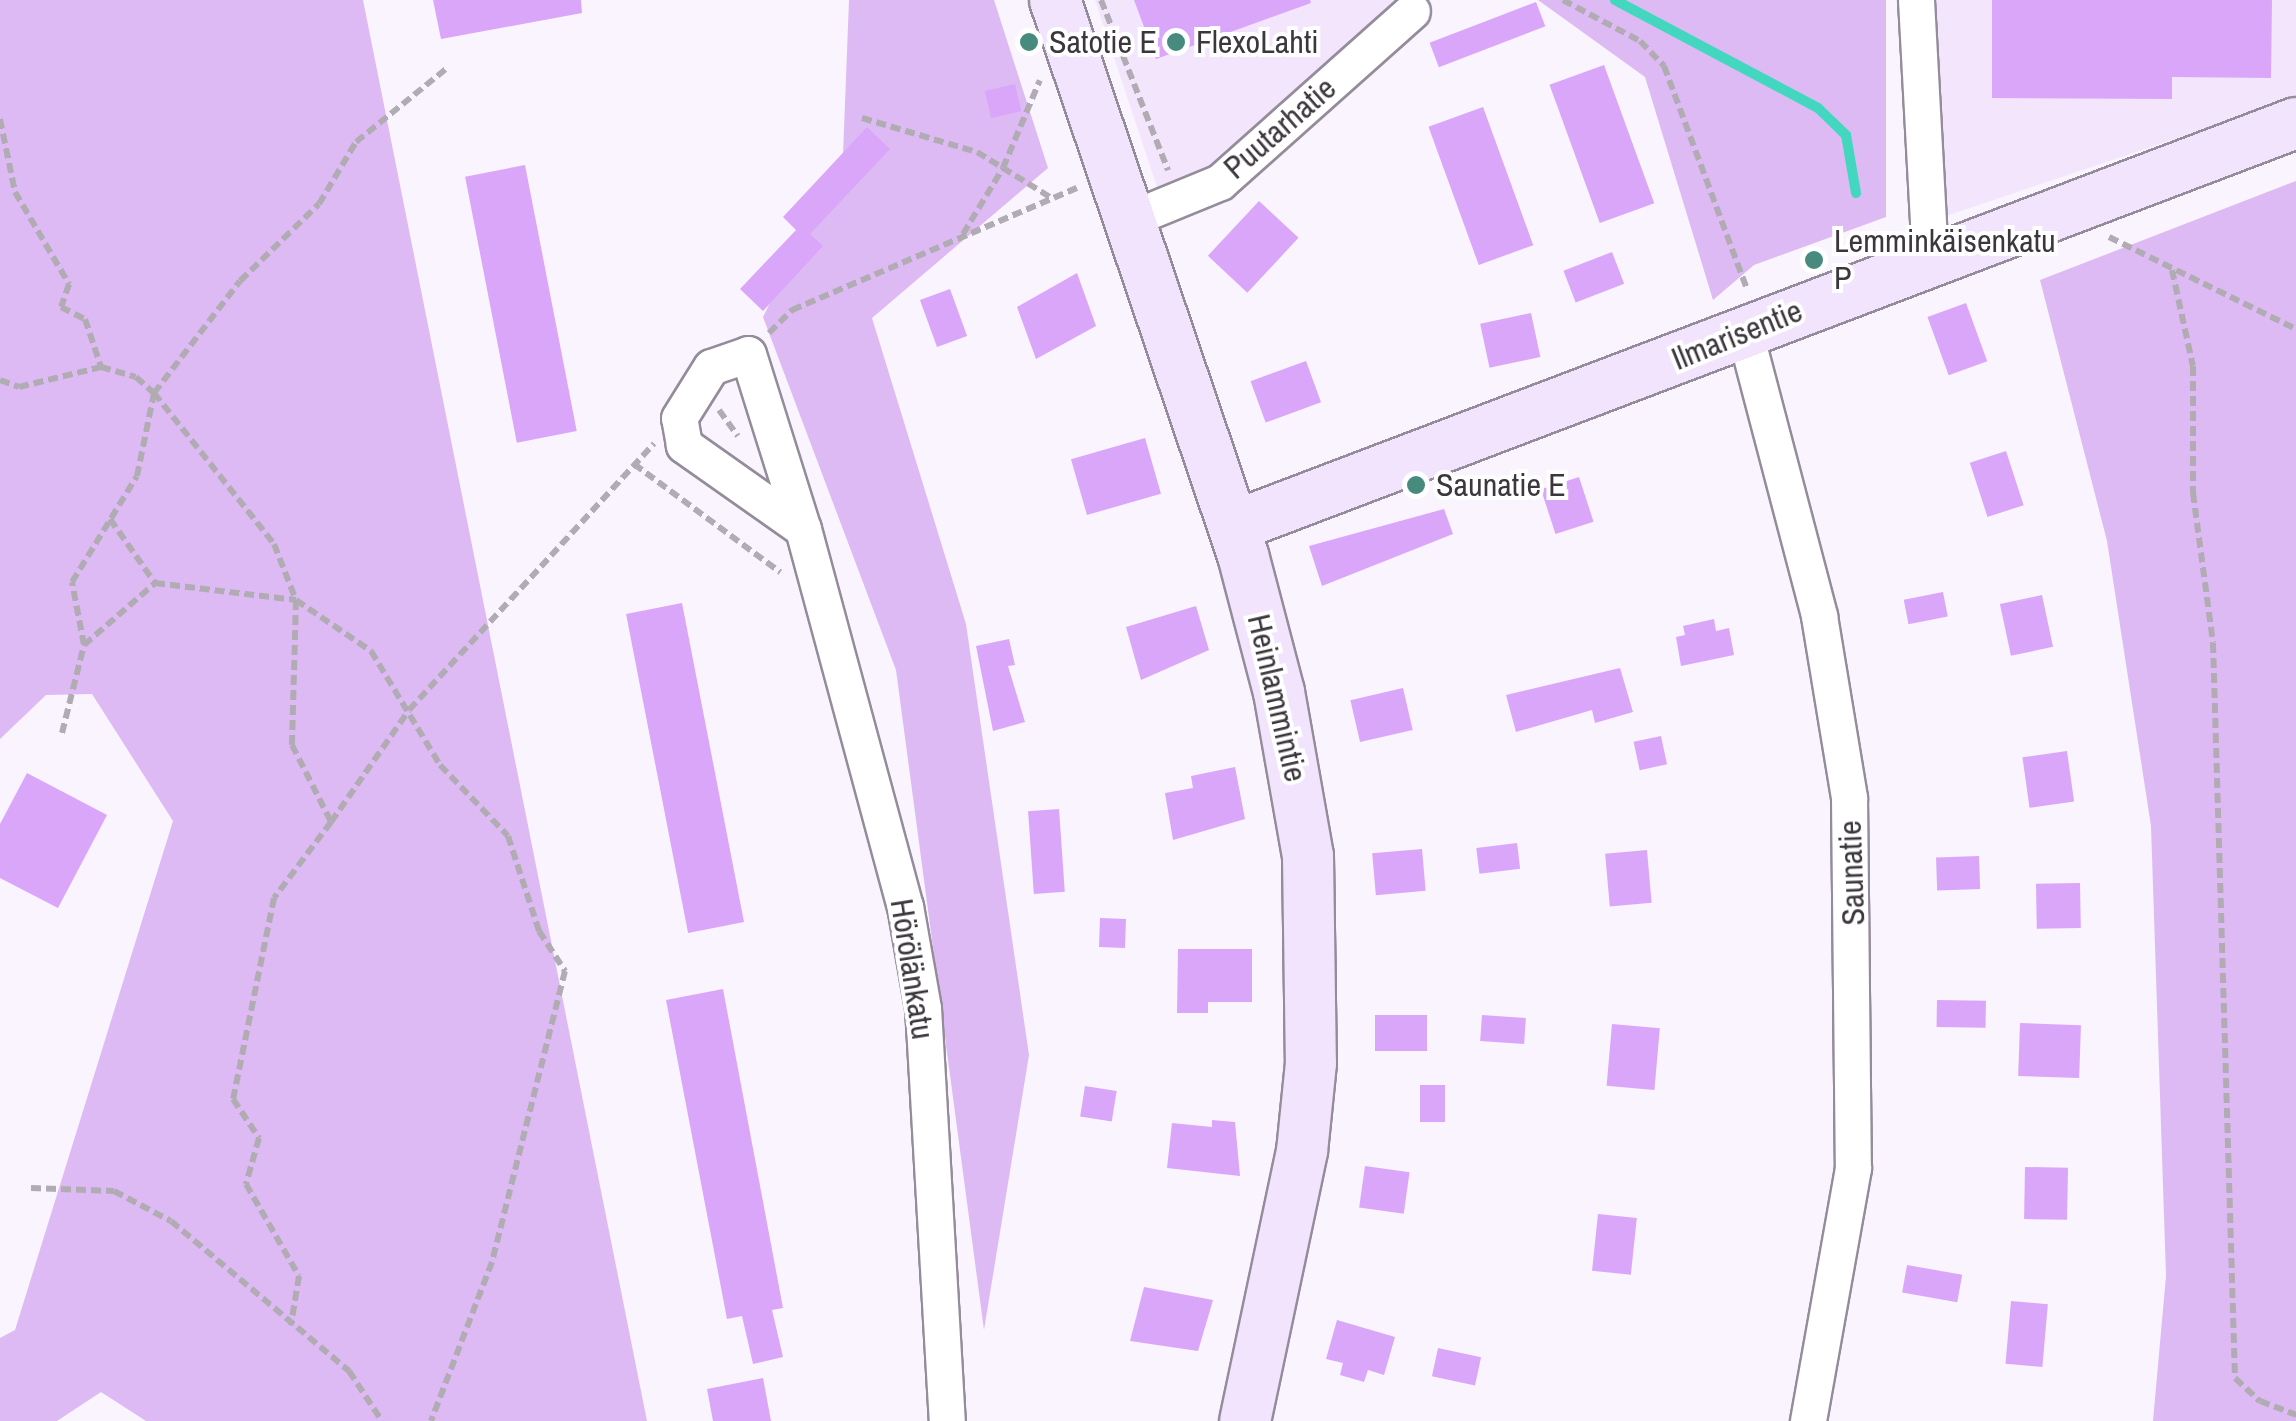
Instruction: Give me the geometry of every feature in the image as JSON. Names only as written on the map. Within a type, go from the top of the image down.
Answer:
[{"type":"street","name":"Heinlammintie","points":[[1055,0],[1112,210],[1235,526],[1296,770],[1312,947],[1302,1151],[1245,1421]]},
{"type":"street","points":[[1916,0],[1930,260]]},
{"type":"street","name":"Puutarhatie","points":[[1112,210],[1220,182],[1412,11]]},
{"type":"street","name":"Ilmarisentie","points":[[1235,526],[1744,312],[1930,260],[2296,123]]},
{"type":"street","name":"Saunatie","points":[[1744,312],[1819,616],[1849,798],[1853,1168],[1808,1421]]},
{"type":"street","points":[[748,354],[711,367],[679,418],[684,445],[803,529]]},
{"type":"street","name":"Hörölänkatu","points":[[748,354],[803,529],[868,759],[923,1008],[947,1421]]},
{"type":"path","points":[[1563,0],[1640,41],[1664,66],[1744,312]]},
{"type":"path","points":[[62,733],[84,646],[72,582],[137,476],[154,393],[240,281],[319,204],[356,142],[447,68]]},
{"type":"path","points":[[962,236],[1003,168],[1044,70],[1050,86]]},
{"type":"path","points":[[862,118],[976,152],[1054,200]]},
{"type":"path","points":[[0,119],[15,192],[69,284],[61,306],[85,319],[101,367]]},
{"type":"path","points":[[748,354],[792,310],[1054,200],[1086,182],[1112,210]]},
{"type":"path","points":[[2094,229],[2296,330]]},
{"type":"path","points":[[2172,270],[2193,366],[2193,493],[2213,644],[2236,1378],[2260,1401],[2296,1415]]},
{"type":"path","points":[[0,380],[19,387],[101,367],[136,377],[154,393],[274,544],[296,600],[292,745],[330,822]]},
{"type":"path","points":[[700,384],[744,444]]},
{"type":"path","points":[[292,1325],[299,1276],[246,1184],[259,1138],[232,1099],[274,898],[409,710],[679,418]]},
{"type":"path","points":[[634,464],[797,584]]},
{"type":"path","points":[[110,519],[155,583],[296,600],[370,652],[440,765],[508,836],[539,931],[565,971],[492,1262],[431,1421]]},
{"type":"path","points":[[84,646],[155,583]]},
{"type":"path","points":[[30,1188],[114,1191],[171,1222],[348,1371],[382,1421]]},
{"type":"shaded area","points":[[0,0],[363,0],[647,1421],[146,1421],[101,1392],[57,1421],[0,1421],[0,1338],[15,1330],[173,821],[92,694],[46,695],[0,739]]},
{"type":"shaded area","points":[[849,0],[994,0],[1048,168],[872,318],[966,624],[1029,1055],[984,1330],[896,670],[763,317],[843,155]]},
{"type":"shaded area","points":[[1095,0],[1398,0],[1211,171],[1158,190]]},
{"type":"shaded area","points":[[1538,0],[1886,0],[1886,217],[1754,265],[1713,300],[1645,77]]},
{"type":"shaded area","points":[[1933,0],[2296,0],[2296,98],[1937,219]]},
{"type":"shaded area","points":[[2296,181],[2296,1421],[2153,1421],[2166,1276],[2151,826],[2107,541],[2040,280]]},
{"type":"building","points":[[433,0],[581,0],[582,13],[441,39]]},
{"type":"building","name":"FlexoLahti","points":[[1134,0],[1310,0],[1311,3],[1156,59]]},
{"type":"building","points":[[1992,0],[2272,0],[2271,78],[2172,77],[2172,99],[1992,98]]},
{"type":"building","points":[[1536,2],[1545,26],[1439,67],[1430,43]]},
{"type":"building","points":[[1604,65],[1654,203],[1600,223],[1549,85]]},
{"type":"building","points":[[1015,84],[1021,111],[991,118],[985,91]]},
{"type":"building","points":[[1483,107],[1533,245],[1479,265],[1428,127]]},
{"type":"building","points":[[867,127],[890,149],[810,234],[823,246],[763,311],[740,289],[796,230],[783,217]]},
{"type":"building","points":[[525,165],[577,431],[517,443],[465,177]]},
{"type":"building","points":[[1259,201],[1298,238],[1247,293],[1208,256]]},
{"type":"building","points":[[1612,252],[1624,284],[1576,302],[1563,271]]},
{"type":"building","points":[[1077,273],[1096,326],[1036,359],[1017,307]]},
{"type":"building","points":[[950,289],[967,336],[937,347],[920,300]]},
{"type":"building","points":[[1966,303],[1987,361],[1949,375],[1927,317]]},
{"type":"building","points":[[1531,313],[1540,357],[1489,368],[1480,324]]},
{"type":"building","points":[[1306,361],[1321,402],[1266,423],[1251,381]]},
{"type":"building","points":[[1145,438],[1161,494],[1087,515],[1071,459]]},
{"type":"building","points":[[2006,451],[2024,505],[1987,517],[1970,463]]},
{"type":"building","points":[[1579,477],[1594,522],[1555,534],[1541,489]]},
{"type":"building","points":[[1444,509],[1453,534],[1322,586],[1309,546]]},
{"type":"building","points":[[1943,592],[1948,617],[1909,624],[1904,600]]},
{"type":"building","points":[[2042,595],[2053,647],[2011,656],[2000,604]]},
{"type":"building","points":[[682,603],[744,922],[688,933],[626,614]]},
{"type":"building","points":[[1196,606],[1209,650],[1141,680],[1126,627]]},
{"type":"building","points":[[1714,619],[1716,631],[1729,628],[1734,655],[1681,666],[1676,637],[1685,635],[1683,626]]},
{"type":"building","points":[[1009,639],[1015,665],[1008,666],[1025,722],[993,731],[976,646]]},
{"type":"building","points":[[1620,668],[1633,712],[1595,723],[1592,710],[1516,732],[1506,695]]},
{"type":"building","points":[[1403,688],[1413,730],[1360,742],[1350,700]]},
{"type":"building","points":[[1661,736],[1667,764],[1640,770],[1634,742]]},
{"type":"building","points":[[2067,751],[2074,802],[2030,808],[2022,757]]},
{"type":"building","points":[[1235,767],[1245,819],[1173,840],[1165,793],[1193,788],[1191,776]]},
{"type":"building","points":[[27,773],[107,815],[58,908],[0,878],[0,824]]},
{"type":"building","points":[[1059,809],[1065,892],[1034,894],[1028,811]]},
{"type":"building","points":[[1517,843],[1520,869],[1479,874],[1476,848]]},
{"type":"building","points":[[1422,849],[1426,891],[1376,895],[1372,853]]},
{"type":"building","points":[[1647,850],[1652,903],[1610,906],[1605,854]]},
{"type":"building","points":[[1979,856],[1980,889],[1937,890],[1936,858]]},
{"type":"building","points":[[2080,883],[2081,928],[2037,929],[2036,884]]},
{"type":"building","points":[[1100,918],[1126,919],[1125,948],[1099,947]]},
{"type":"building","points":[[1178,949],[1252,949],[1252,1002],[1208,1002],[1208,1013],[1177,1013]]},
{"type":"building","points":[[723,989],[783,1308],[772,1310],[783,1357],[753,1364],[742,1316],[727,1319],[666,1000]]},
{"type":"building","points":[[1937,1000],[1986,1001],[1986,1028],[1937,1027]]},
{"type":"building","points":[[1375,1015],[1427,1015],[1427,1051],[1375,1051]]},
{"type":"building","points":[[1482,1015],[1526,1018],[1524,1044],[1480,1041]]},
{"type":"building","points":[[2020,1023],[2081,1025],[2079,1078],[2018,1076]]},
{"type":"building","points":[[1612,1024],[1660,1028],[1654,1090],[1607,1086]]},
{"type":"building","points":[[1420,1085],[1445,1085],[1445,1122],[1420,1122]]},
{"type":"building","points":[[1085,1086],[1117,1091],[1112,1122],[1080,1117]]},
{"type":"building","points":[[1212,1120],[1235,1122],[1240,1176],[1167,1168],[1172,1123],[1212,1127]]},
{"type":"building","points":[[1365,1166],[1410,1172],[1404,1214],[1359,1208]]},
{"type":"building","points":[[2025,1167],[2068,1168],[2067,1220],[2024,1219]]},
{"type":"building","points":[[1598,1214],[1637,1218],[1631,1275],[1592,1271]]},
{"type":"building","points":[[1907,1265],[1962,1275],[1957,1302],[1902,1293]]},
{"type":"building","points":[[1144,1287],[1213,1300],[1198,1351],[1130,1341]]},
{"type":"building","points":[[2011,1301],[2048,1304],[2042,1367],[2006,1364]]},
{"type":"building","points":[[1337,1320],[1395,1337],[1384,1375],[1368,1370],[1364,1382],[1340,1375],[1343,1363],[1326,1359]]},
{"type":"building","points":[[1438,1348],[1481,1357],[1475,1386],[1432,1376]]},
{"type":"building","points":[[763,1378],[771,1421],[713,1421],[707,1389]]},
{"type":"waterway","points":[[1615,0],[1818,108],[1846,135],[1856,193]]},
{"type":"place","name":"Satotie E","points":[[1029,42]]},
{"type":"place","name":"FlexoLahti","points":[[1176,42]]},
{"type":"place","name":"Lemminkäisenkatu P","points":[[1814,260]]},
{"type":"place","name":"Saunatie E","points":[[1416,485]]}]
